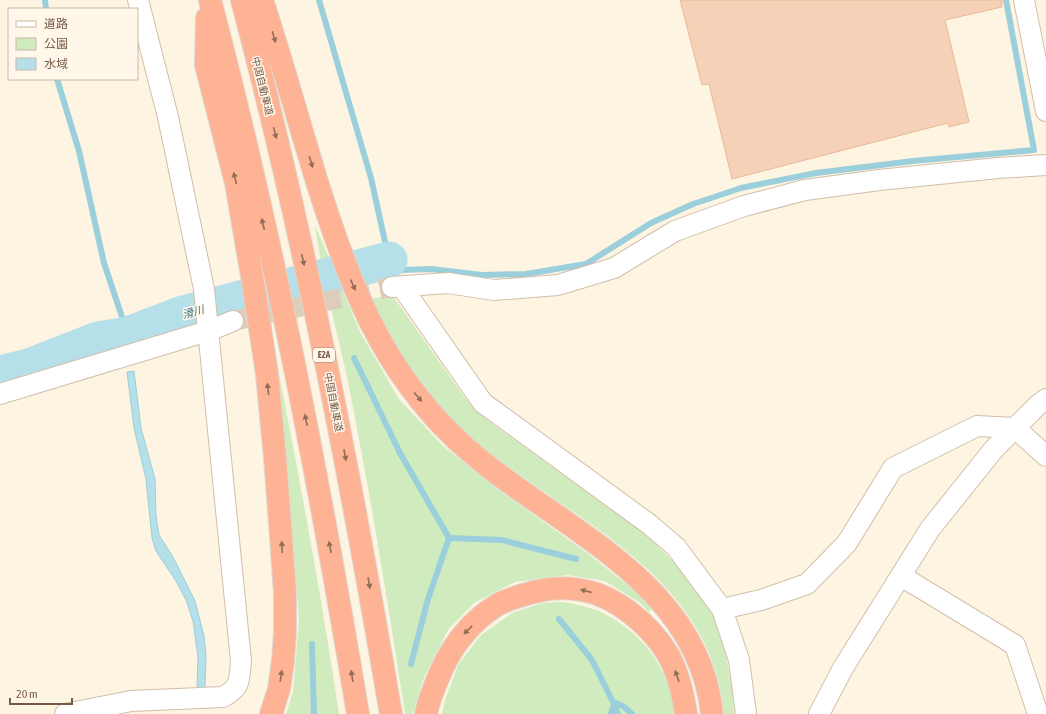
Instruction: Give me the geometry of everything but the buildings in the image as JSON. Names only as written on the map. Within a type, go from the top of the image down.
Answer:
[{"type":"highway","points":[[208,0],[206,65],[237,191],[252,276],[267,374],[275,458],[281,537],[285,632],[279,689],[271,714]]},
{"type":"highway","points":[[208,0],[224,55],[263,221],[300,390],[333,565],[358,714]]},
{"type":"highway","name":"中国自動車道","points":[[242,0],[283,166],[333,394],[365,562],[391,714]]},
{"type":"highway","points":[[262,0],[335,238],[370,322],[389,356],[410,388],[434,416],[486,465],[607,551],[647,586],[682,628],[704,674],[711,701],[712,714]]},
{"type":"highway","points":[[426,714],[432,692],[448,657],[463,635],[480,618],[498,604],[521,595],[560,588],[583,590],[601,596],[619,605],[642,623],[655,636],[668,655],[677,675],[686,714]]},
{"type":"street","points":[[65,714],[131,701],[223,697],[232,692],[239,682],[241,661],[204,289],[168,117],[138,0]]},
{"type":"street","points":[[1024,0],[1046,111]]},
{"type":"street","points":[[746,714],[739,660],[722,609],[676,547],[649,524],[483,403],[397,287],[448,283],[494,290],[558,285],[614,268],[675,231],[744,206],[805,190],[879,180],[1046,165]]},
{"type":"street","points":[[0,394],[208,331],[233,321]]},
{"type":"street","points":[[819,714],[843,668],[930,529],[994,449],[1046,399]]},
{"type":"street","points":[[722,609],[761,600],[807,584],[847,543],[893,468],[977,426],[1015,428],[1046,456]]},
{"type":"street","points":[[901,576],[1015,645],[1038,714]]},
{"type":"green space","points":[[315,225],[361,334],[399,399],[443,446],[503,493],[586,552],[636,592],[652,608],[649,612],[640,603],[605,581],[568,575],[515,582],[474,603],[448,630],[423,680],[413,714],[405,714],[364,465]]},
{"type":"green space","points":[[386,296],[395,299],[465,398],[488,421],[644,533],[675,563],[713,615],[726,655],[732,687],[734,714],[724,714],[713,663],[692,620],[662,583],[626,551],[587,521],[505,464],[467,434],[436,401],[410,368],[371,299]]},
{"type":"green space","points":[[272,338],[308,526],[339,714],[286,714],[293,692],[299,620],[289,494]]},
{"type":"green space","points":[[566,602],[590,608],[616,620],[629,630],[641,641],[660,667],[667,681],[674,714],[442,714],[445,700],[458,665],[481,635],[512,613],[542,603]]},
{"type":"water","points":[[134,371],[141,428],[155,479],[156,516],[159,535],[173,557],[195,601],[204,636],[206,656],[205,688],[197,688],[198,657],[193,621],[186,600],[176,581],[156,551],[152,538],[146,479],[134,428],[127,372]]},
{"type":"waterway","points":[[45,0],[46,8]]},
{"type":"waterway","points":[[319,0],[371,178],[389,260],[400,270],[431,269],[482,275],[526,274],[586,264],[651,223],[693,204],[741,188],[816,173],[913,161],[1034,150],[1006,0]]},
{"type":"waterway","points":[[57,80],[79,151],[104,263],[128,335]]},
{"type":"waterway","name":"滑川","points":[[0,374],[29,367],[98,340],[128,335],[180,315],[389,260]]},
{"type":"waterway","points":[[354,358],[400,453],[449,538],[428,599],[411,664]]},
{"type":"waterway","points":[[449,538],[502,540],[576,559]]},
{"type":"waterway","points":[[559,619],[592,660],[618,714]]},
{"type":"waterway","points":[[312,644],[314,714]]},
{"type":"waterway","points":[[616,703],[623,706],[632,714]]},
{"type":"waterway","points":[[611,714],[614,704]]},
{"type":"tunnel","points":[[233,321],[392,287]]}]
